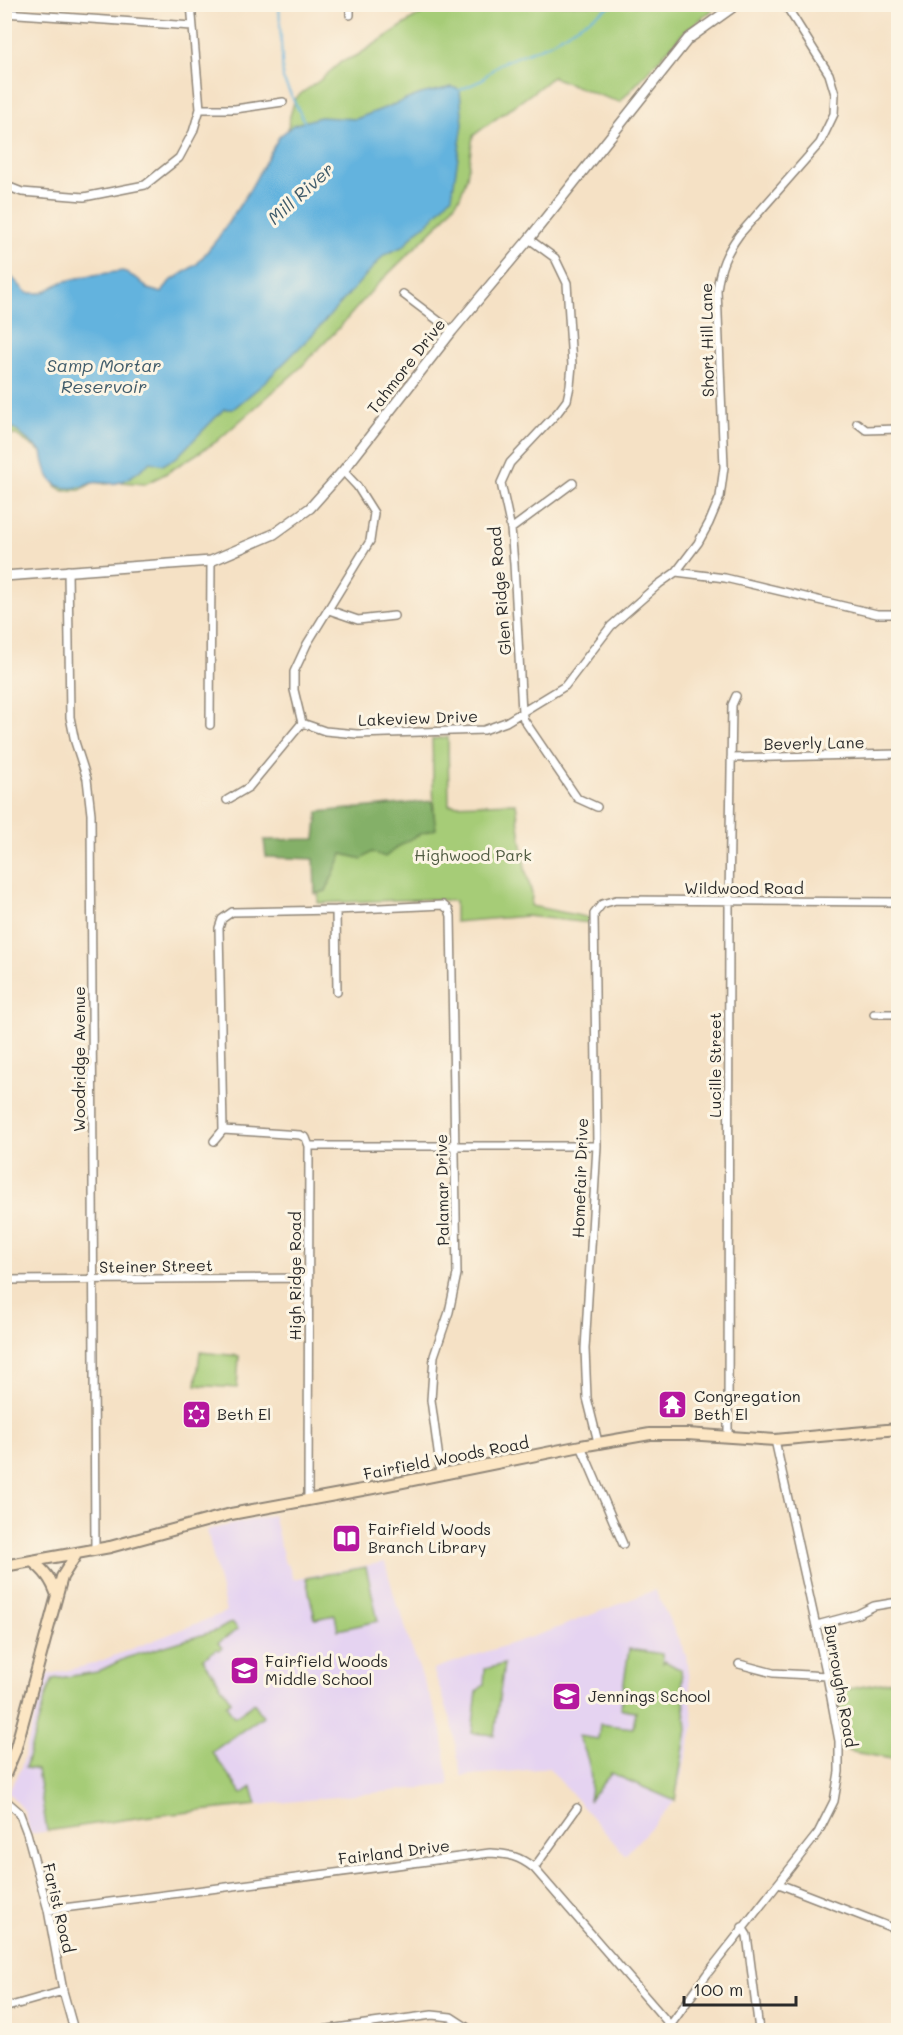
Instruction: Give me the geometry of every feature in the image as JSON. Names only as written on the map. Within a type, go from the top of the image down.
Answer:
[{"type":"main road","name":"Fairfield Woods Road","points":[[4,1566],[95,1550],[159,1535],[231,1514],[598,1442],[650,1434],[775,1440],[898,1429]]},
{"type":"main road","points":[[4,1778],[15,1751],[62,1577],[77,1553]]},
{"type":"main road","points":[[32,1561],[52,1580],[57,1595]]},
{"type":"street","points":[[4,185],[22,192],[84,197],[145,185],[178,158],[193,132],[200,109],[190,4]]},
{"type":"street","points":[[350,4],[350,15]]},
{"type":"street","name":"Tahmore Drive","points":[[4,576],[211,561],[274,534],[310,507],[343,471],[452,331],[529,240],[688,39],[737,4]]},
{"type":"street","name":"Short Hill Lane","points":[[676,572],[698,543],[720,497],[724,466],[717,290],[720,269],[739,235],[820,143],[834,114],[835,94],[829,74],[785,4]]},
{"type":"street","points":[[4,13],[192,26]]},
{"type":"street","points":[[200,109],[235,109],[283,102]]},
{"type":"street","name":"Glen Ridge Road","points":[[529,240],[555,258],[567,283],[572,364],[567,400],[510,463],[501,483],[510,528],[522,712],[524,720],[577,798],[597,807]]},
{"type":"street","points":[[403,294],[452,331]]},
{"type":"street","points":[[857,423],[866,430],[898,429]]},
{"type":"street","points":[[227,800],[249,787],[302,723],[294,690],[294,672],[307,644],[370,541],[374,513],[357,486],[343,471]]},
{"type":"street","points":[[510,528],[573,483]]},
{"type":"street","points":[[210,725],[211,561]]},
{"type":"street","name":"Woodridge Avenue","points":[[68,570],[70,717],[87,779],[91,814],[95,1550]]},
{"type":"street","points":[[676,572],[725,578],[877,614],[898,614]]},
{"type":"street","name":"Lakeview Drive","points":[[302,723],[325,731],[357,734],[484,730],[506,723],[565,686],[611,626],[676,572]]},
{"type":"street","points":[[329,610],[358,620],[394,616]]},
{"type":"street","name":"Lucille Street","points":[[728,1436],[729,901],[732,705],[736,696]]},
{"type":"street","name":"Beverly Lane","points":[[731,759],[898,754]]},
{"type":"street","name":"Wildwood Road","points":[[594,914],[602,904],[616,900],[898,902]]},
{"type":"street","name":"Palamar Drive","points":[[336,910],[443,905],[449,910],[451,916],[457,1274],[449,1312],[434,1356],[431,1400],[441,1474]]},
{"type":"street","points":[[214,1141],[223,1130],[219,928],[222,919],[232,912],[336,910],[337,992]]},
{"type":"street","name":"Homefair Drive","points":[[594,914],[597,1146],[585,1349],[587,1398],[598,1442]]},
{"type":"street","points":[[874,1014],[898,1014]]},
{"type":"street","points":[[223,1130],[300,1135],[306,1138],[309,1146],[597,1146]]},
{"type":"street","name":"High Ridge Road","points":[[308,1500],[309,1146]]},
{"type":"street","name":"Steiner Street","points":[[4,1280],[308,1278]]},
{"type":"street","name":"Burroughs Road","points":[[668,2028],[742,1927],[818,1833],[834,1801],[839,1772],[839,1741],[817,1625],[775,1440]]},
{"type":"street","points":[[581,1446],[623,1544]]},
{"type":"street","points":[[817,1625],[858,1614],[874,1606],[898,1602]]},
{"type":"street","points":[[739,1664],[773,1673],[827,1676]]},
{"type":"street","name":"Farist Road","points":[[4,1799],[19,1812],[27,1833],[48,1910],[63,1991],[74,2031]]},
{"type":"street","points":[[534,1868],[577,1808]]},
{"type":"street","name":"Fairland Drive","points":[[48,1910],[490,1853],[509,1854],[524,1859],[534,1868],[668,2028]]},
{"type":"street","points":[[779,1884],[898,1930]]},
{"type":"street","points":[[742,1927],[747,1935],[759,2031]]},
{"type":"street","points":[[4,2008],[63,1991]]},
{"type":"street","points":[[321,2031],[365,2028],[432,2015],[451,2017],[471,2031]]},
{"type":"shaded area","name":"Fairfield Woods Middle School","points":[[273,1515],[285,1564],[288,1564],[293,1579],[385,1562],[397,1606],[442,1730],[449,1785],[143,1817],[30,1834],[24,1810],[8,1792],[21,1768],[46,1675],[93,1664],[226,1612],[207,1530]]},
{"type":"shaded area","name":"Jennings School","points":[[655,1590],[686,1655],[694,1726],[675,1801],[625,1855],[549,1768],[461,1776],[452,1723],[433,1669],[547,1632]]},
{"type":"green space","name":"Samp Mortar Reservoir","points":[[434,5],[719,5],[685,31],[620,102],[552,77],[473,136],[467,177],[460,197],[442,221],[375,287],[300,368],[216,442],[145,484],[94,482],[80,490],[64,491],[57,487],[52,479],[50,458],[16,435],[5,434],[4,295],[174,311],[286,141],[295,99],[341,62],[358,55]]},
{"type":"green space","name":"Highwood Park","points":[[448,737],[449,805],[516,803],[525,868],[532,894],[531,906],[591,918],[590,923],[526,916],[455,922],[455,901],[430,899],[318,903],[323,819],[434,814],[432,739]]},
{"type":"green space","points":[[432,801],[436,829],[409,840],[385,857],[372,852],[362,859],[342,854],[326,891],[315,894],[314,859],[266,857],[264,840],[315,839],[318,812]]},
{"type":"green space","points":[[200,1352],[239,1356],[237,1388],[196,1385]]},
{"type":"green space","points":[[366,1567],[378,1621],[338,1630],[335,1615],[315,1619],[306,1578]]},
{"type":"green space","points":[[232,1622],[238,1629],[218,1643],[222,1648],[203,1659],[231,1701],[226,1705],[234,1717],[254,1703],[263,1716],[212,1752],[242,1794],[252,1787],[257,1805],[143,1817],[47,1831],[37,1770],[25,1768],[47,1692],[53,1679],[97,1672],[126,1658],[218,1630]]},
{"type":"green space","points":[[629,1649],[662,1654],[663,1663],[665,1661],[681,1670],[687,1729],[675,1801],[611,1773],[589,1801],[590,1767],[578,1736],[598,1739],[600,1724],[633,1728],[636,1711],[620,1709]]},
{"type":"green space","points":[[504,1664],[494,1735],[472,1733],[477,1691],[484,1685],[485,1669]]},
{"type":"green space","points":[[898,1680],[898,1760],[848,1751],[837,1691]]},
{"type":"water","name":"Samp Mortar Reservoir","points":[[452,87],[460,90],[463,124],[452,196],[428,223],[404,246],[384,255],[314,333],[262,385],[233,409],[224,409],[177,457],[163,465],[151,462],[117,483],[90,483],[83,487],[70,488],[62,487],[51,480],[45,468],[42,452],[5,421],[5,270],[27,293],[42,293],[62,282],[86,276],[123,271],[138,279],[148,289],[162,293],[169,282],[197,264],[218,238],[249,191],[279,137],[293,125],[320,117],[356,119],[421,94]]},
{"type":"waterway","points":[[279,4],[283,79],[306,125]]},
{"type":"waterway","name":"Mill River","points":[[458,91],[480,81],[499,64],[547,45],[607,8],[618,4]]},
{"type":"place","name":"Congregation Beth El","points":[[673,1405]]},
{"type":"place","name":"Beth El","points":[[196,1414]]},
{"type":"place","name":"Fairfield Woods Branch Library","points":[[347,1538]]},
{"type":"place","name":"Fairfield Woods Middle School","points":[[244,1670]]},
{"type":"place","name":"Jennings School","points":[[567,1696]]}]
